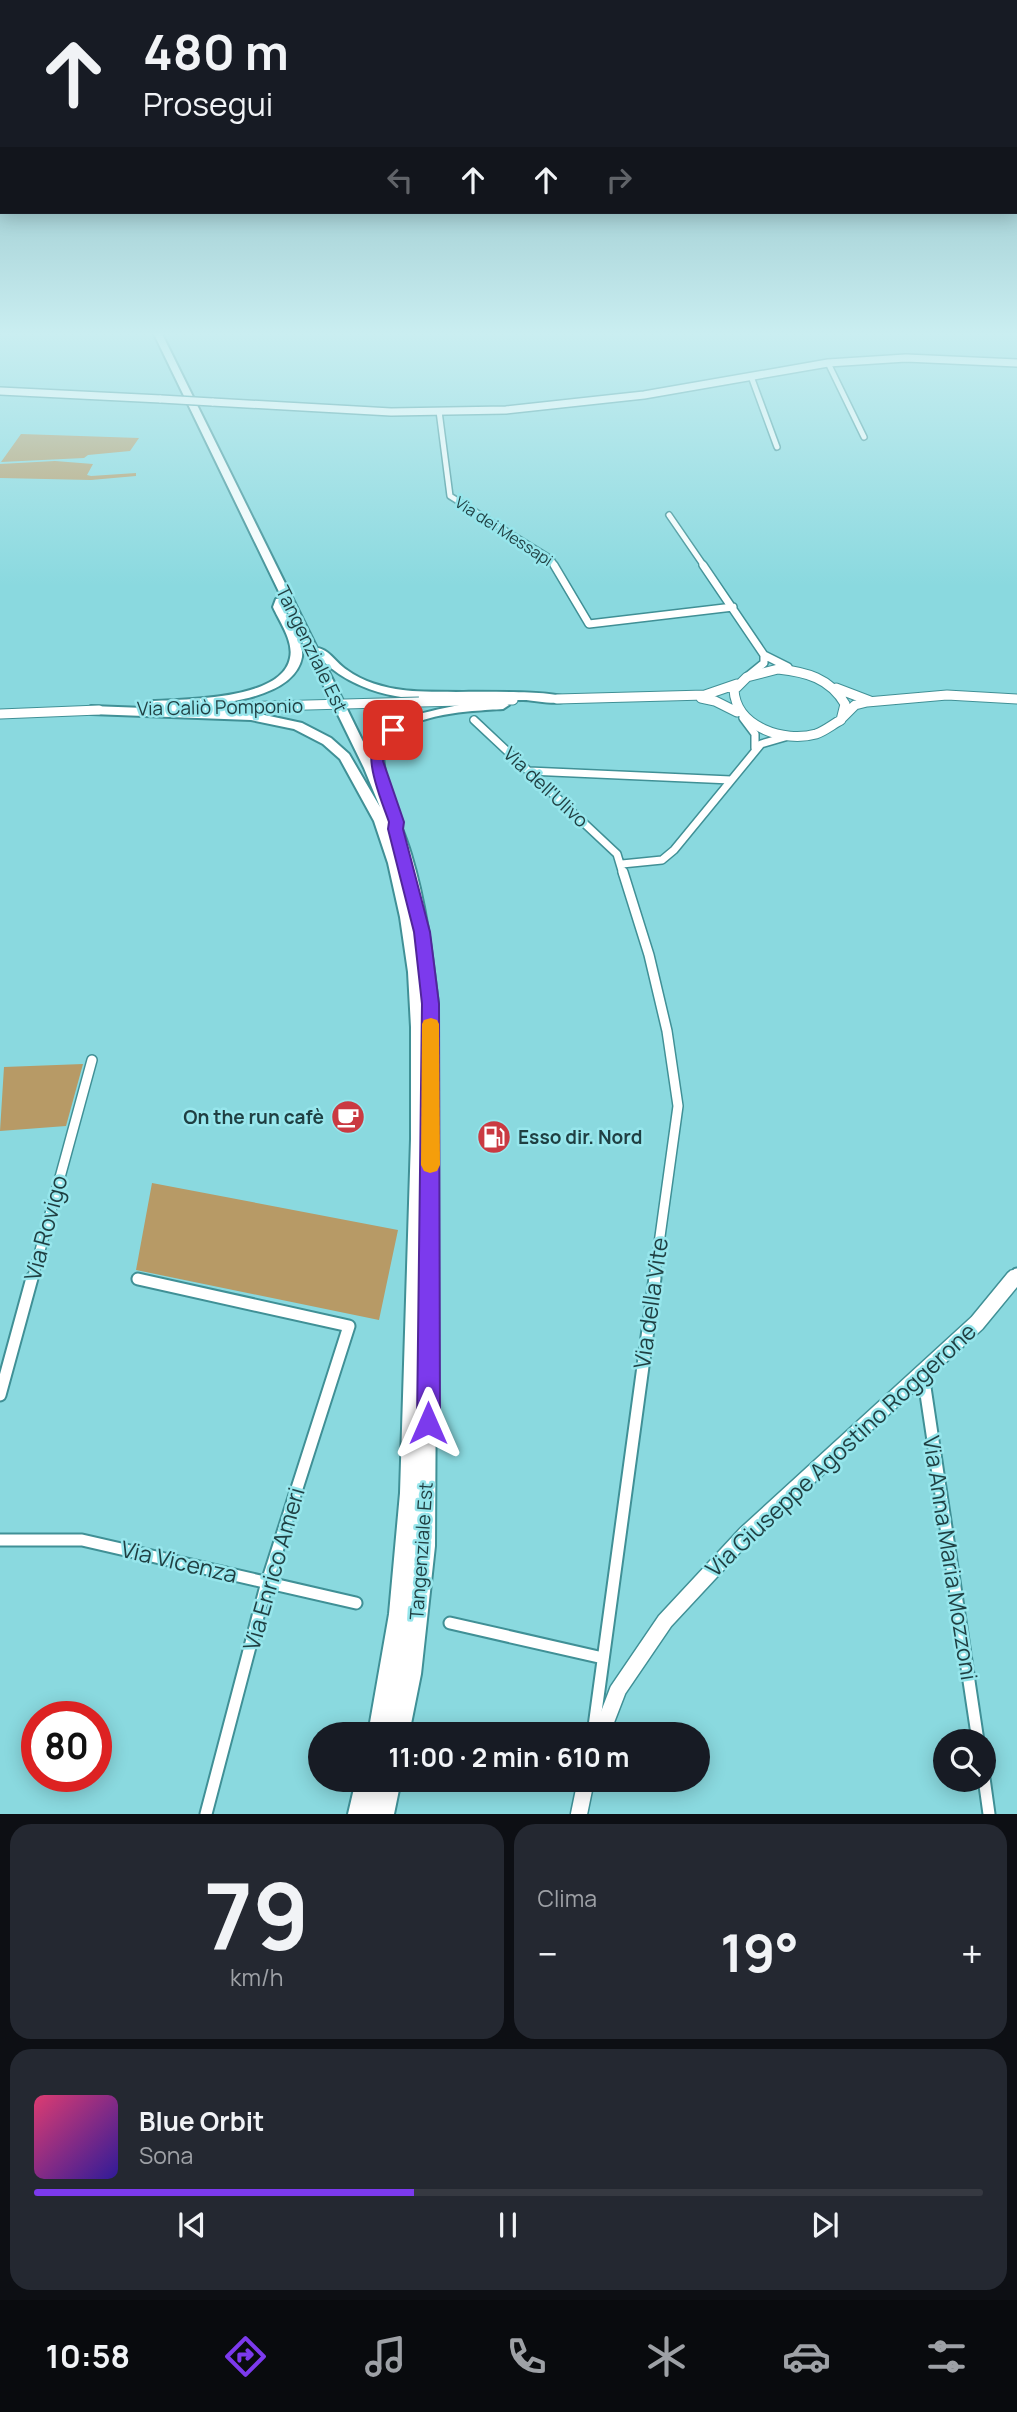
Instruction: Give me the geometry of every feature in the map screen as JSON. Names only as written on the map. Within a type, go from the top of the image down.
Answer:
[{"type":"highway","name":"Tangenziale Est","points":[[192,417],[286,604]]},
{"type":"highway","name":"Tangenziale Est","points":[[197,417],[365,780],[405,857],[422,932],[430,1004],[431,1064],[425,1546],[410,1674],[400,1722]]},
{"type":"highway","points":[[88,710],[238,697],[273,684],[288,673],[296,657],[295,648],[278,607],[286,604],[330,663],[349,677],[374,687],[426,695],[564,699]]},
{"type":"highway","points":[[88,710],[251,716],[298,726],[327,741],[345,757],[377,817],[389,825],[396,822],[376,761],[381,744],[401,724],[422,715],[449,710],[577,699]]},
{"type":"highway","name":"Tangenziale Est","points":[[382,1722],[391,1682],[405,1567],[413,1458],[419,1059],[416,987],[410,934],[389,825]]},
{"type":"highway","points":[[360,1814],[366,1792]]},
{"type":"highway","points":[[382,1814],[387,1792]]},
{"type":"street","name":"Via dei Messapi","points":[[440,417],[450,496],[551,559],[589,624],[733,607]]},
{"type":"street","points":[[766,417],[777,447]]},
{"type":"street","points":[[854,417],[864,437]]},
{"type":"street","points":[[669,515],[764,655],[776,663],[801,672]]},
{"type":"street","points":[[748,676],[764,663],[764,655]]},
{"type":"street","name":"Via Caliò Pomponio","points":[[0,713],[678,696],[713,694],[748,676],[778,669],[801,672],[824,680],[835,688],[876,701]]},
{"type":"street","points":[[737,684],[732,698],[740,715],[755,734],[757,743],[754,751]]},
{"type":"street","points":[[835,688],[845,704],[841,720]]},
{"type":"street","name":"Via Caliò Pomponio","points":[[678,696],[715,701],[769,732],[788,736],[822,733],[841,720],[855,705],[876,701],[947,695],[1017,699]]},
{"type":"street","name":"Via dell'Ulivo","points":[[474,720],[617,854]]},
{"type":"street","points":[[622,864],[662,860],[674,850],[754,751],[765,741],[788,736]]},
{"type":"street","points":[[529,771],[731,780]]},
{"type":"street","name":"Via della Vite","points":[[595,1722],[678,1105],[667,1031],[652,967],[617,854]]},
{"type":"street","name":"Via Rovigo","points":[[0,1395],[92,1060]]},
{"type":"street","name":"Via Giuseppe Agostino Roggerone","points":[[606,1722],[618,1690],[665,1621],[746,1534],[977,1323],[1017,1274]]},
{"type":"street","name":"Via Enrico Ameri","points":[[138,1279],[349,1326],[267,1582],[206,1814]]},
{"type":"street","name":"Via Anna Maria Mozzoni","points":[[922,1374],[976,1729]]},
{"type":"street","name":"Via Vicenza","points":[[0,1540],[82,1540],[356,1603]]},
{"type":"street","points":[[450,1623],[603,1658]]},
{"type":"street","points":[[579,1814],[584,1792]]},
{"type":"street","points":[[986,1792],[989,1814]]},
{"type":"shaded area","points":[[21,434],[139,438],[130,451],[88,455],[84,458],[1,462]]},
{"type":"shaded area","points":[[55,461],[93,464],[87,475],[91,476],[136,473],[136,476],[91,480],[0,478],[0,464]]},
{"type":"shaded area","points":[[83,1064],[66,1126],[0,1131],[4,1067]]},
{"type":"shaded area","points":[[152,1183],[398,1230],[379,1320],[136,1270]]},
{"type":"slow traffic","points":[[430,1165],[431,1024]]},
{"type":"place","name":"On the run cafè","points":[[348,1117]]},
{"type":"place","name":"Esso dir. Nord","points":[[494,1137]]},
{"type":"route","points":[[393,730],[381,744],[376,761],[396,822],[422,932],[430,1004],[428,1423]]}]
